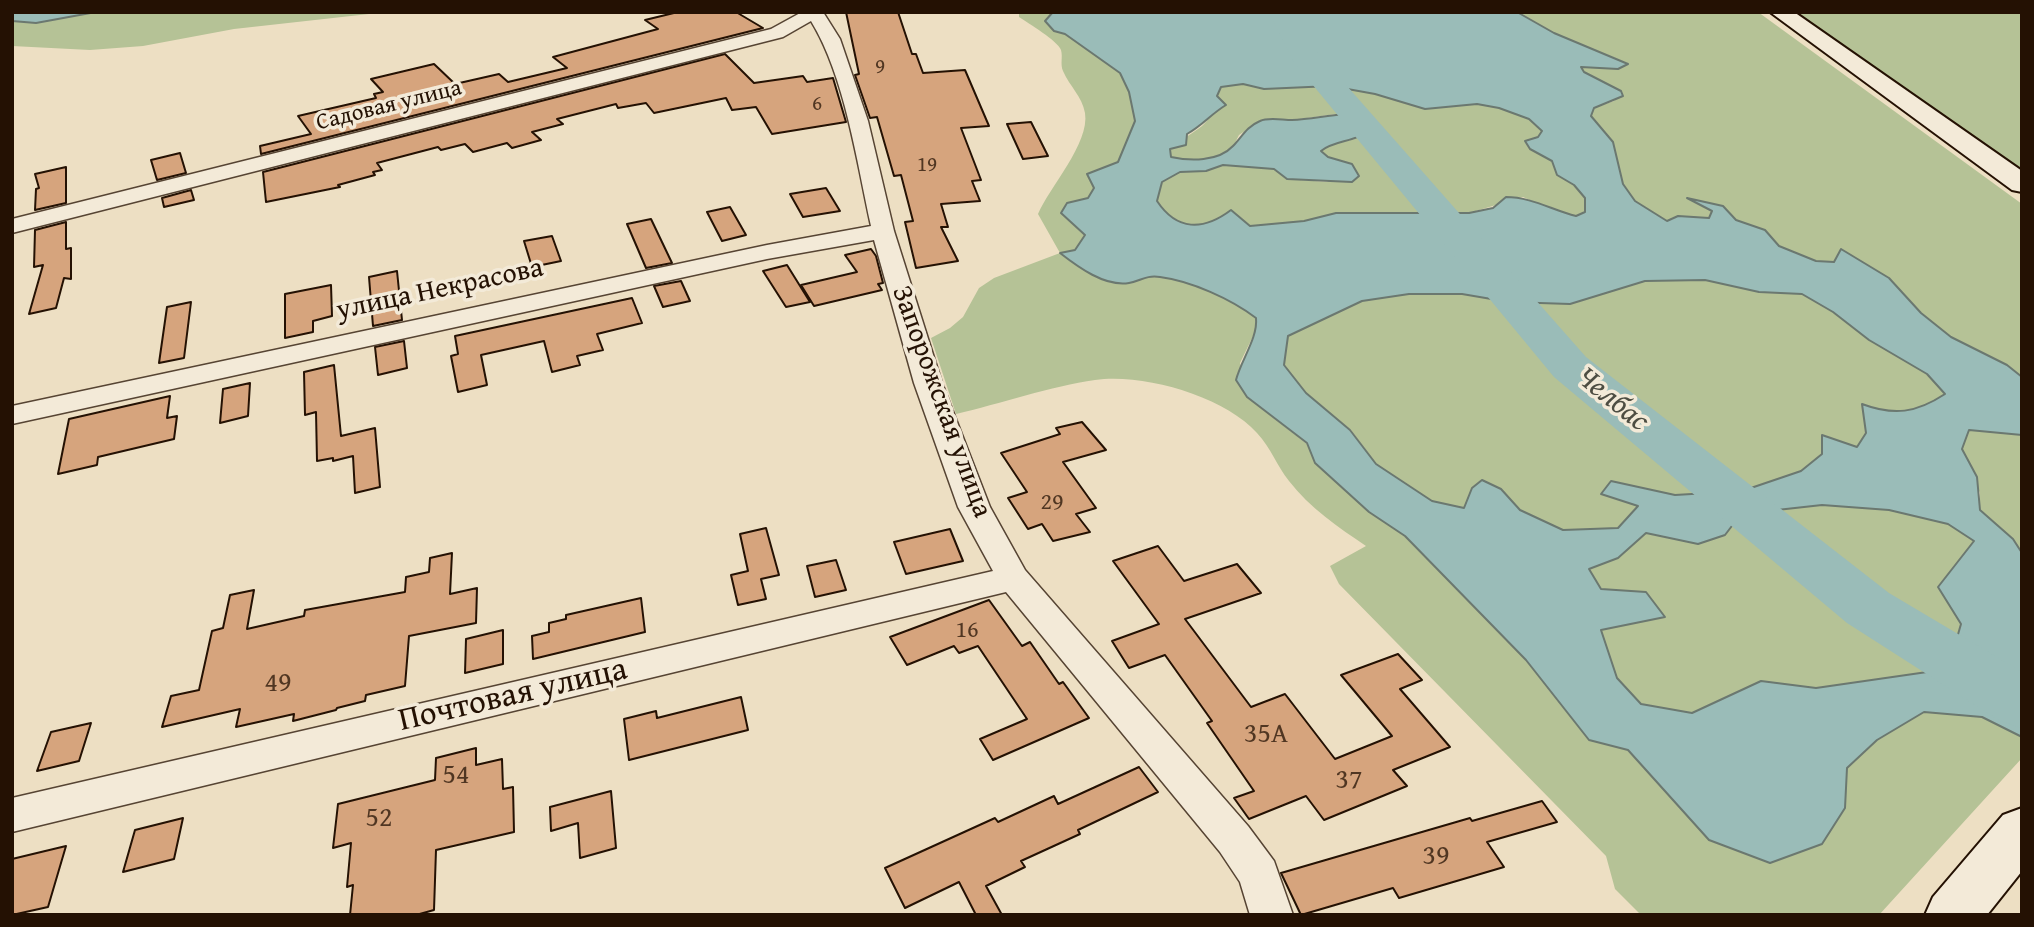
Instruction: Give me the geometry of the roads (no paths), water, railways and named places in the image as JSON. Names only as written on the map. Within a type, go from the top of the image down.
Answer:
[{"type":"main road","points":[[1780,12],[2022,184]]},
{"type":"main road","points":[[1953,915],[2019,834]]},
{"type":"street","name":"Садовая улица","points":[[777,33],[820,22]]},
{"type":"street","name":"Садовая улица","points":[[12,226],[820,22]]},
{"type":"street","name":"Запорожская улица","points":[[820,22],[858,121],[883,231],[928,383],[974,507],[1013,578],[1234,839],[1259,874],[1272,915]]},
{"type":"street","name":"улица Некрасова","points":[[12,415],[767,251],[883,231]]},
{"type":"street","name":"Почтовая улица","points":[[12,815],[1013,578]]},
{"type":"water","points":[[12,12],[96,12],[36,23],[12,21]]},
{"type":"water","points":[[1053,12],[1517,12],[1554,33],[1628,64],[1618,69],[1581,67],[1584,72],[1621,91],[1623,96],[1594,108],[1591,116],[1613,142],[1623,184],[1635,201],[1667,221],[1678,216],[1709,218],[1712,211],[1687,198],[1723,206],[1736,220],[1765,230],[1779,246],[1816,261],[1834,262],[1841,249],[1889,278],[1921,313],[1951,337],[2007,365],[2022,377],[2022,435],[1969,430],[1962,449],[1977,477],[1980,510],[2013,539],[2022,553],[2022,737],[1982,717],[1924,712],[1877,740],[1847,768],[1845,808],[1822,844],[1770,863],[1709,840],[1628,750],[1589,740],[1526,660],[1405,536],[1369,512],[1315,463],[1307,443],[1247,397],[1236,380],[1252,341],[1256,318],[1235,304],[1185,282],[1151,277],[1129,283],[1111,282],[1083,270],[1060,253],[1075,250],[1085,235],[1061,213],[1067,203],[1088,198],[1094,188],[1087,174],[1118,162],[1135,121],[1129,92],[1120,73],[1065,34],[1054,31],[1045,21]],"holes":[[[1243,84],[1264,89],[1331,86],[1375,94],[1425,109],[1477,104],[1499,108],[1529,119],[1542,131],[1538,137],[1525,141],[1530,149],[1552,161],[1557,175],[1574,185],[1585,198],[1585,212],[1576,216],[1533,201],[1506,197],[1493,208],[1469,213],[1336,213],[1304,221],[1250,226],[1231,210],[1210,222],[1191,225],[1182,223],[1165,211],[1157,201],[1162,182],[1180,172],[1206,171],[1223,165],[1274,169],[1287,179],[1352,182],[1359,176],[1352,164],[1328,157],[1321,151],[1362,135],[1373,124],[1368,115],[1263,120],[1251,126],[1233,146],[1220,155],[1195,159],[1171,157],[1170,149],[1186,145],[1187,134],[1226,105],[1217,96],[1221,87]],[[1705,280],[1759,292],[1802,294],[1833,312],[1869,340],[1927,374],[1945,394],[1905,411],[1884,410],[1862,404],[1866,433],[1857,447],[1822,435],[1822,454],[1801,471],[1742,491],[1675,495],[1611,481],[1601,494],[1638,506],[1618,528],[1563,530],[1520,510],[1501,489],[1482,480],[1472,488],[1464,508],[1432,501],[1376,464],[1350,430],[1306,393],[1284,365],[1288,336],[1362,301],[1409,294],[1462,294],[1509,302],[1570,304],[1645,281]],[[1822,505],[1889,510],[1948,524],[1974,541],[1938,587],[1961,624],[1948,669],[1816,688],[1761,681],[1692,713],[1641,704],[1617,678],[1601,630],[1665,617],[1646,592],[1601,589],[1589,569],[1618,558],[1646,533],[1698,544],[1725,535],[1741,514]]]},
{"type":"waterway","name":"Челбас","points":[[1283,12],[1304,55],[1570,367],[1868,608],[2022,703]]}]
